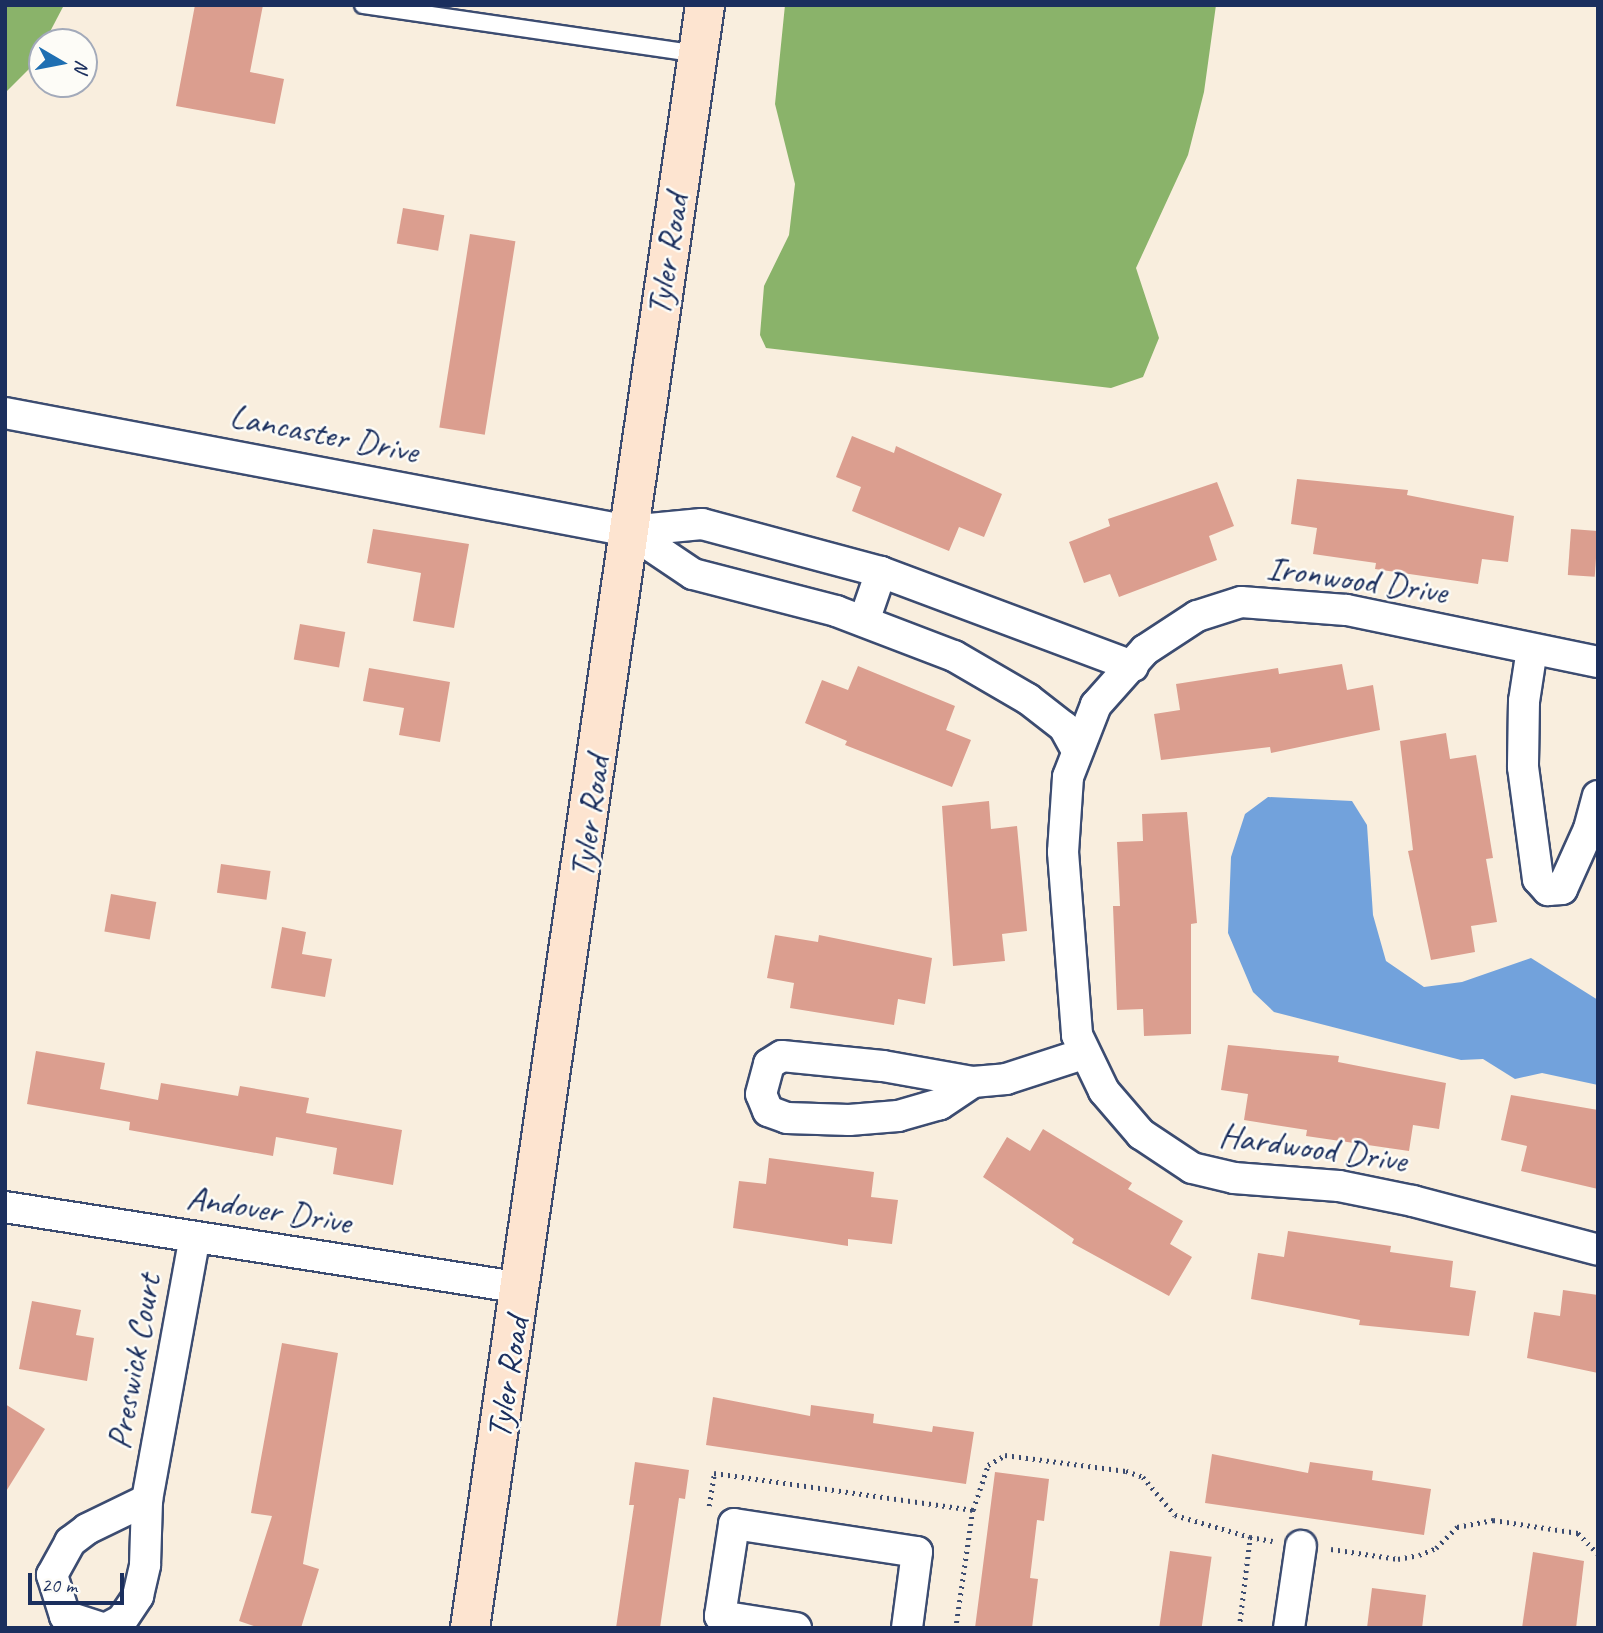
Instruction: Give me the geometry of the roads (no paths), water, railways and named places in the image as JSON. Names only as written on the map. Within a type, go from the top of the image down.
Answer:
[{"type":"street","name":"Tyler Road","points":[[470,1628],[522,1288],[705,5]]},
{"type":"street","name":"Lancaster Drive","points":[[5,413],[629,531]]},
{"type":"street","points":[[629,531],[702,524],[881,572],[1133,666]]},
{"type":"street","points":[[629,531],[693,574],[864,621],[954,656],[1028,699],[1065,727],[1076,749]]},
{"type":"street","points":[[864,621],[881,572]]},
{"type":"street","name":"Ironwood Drive","points":[[1096,705],[1145,650],[1197,616],[1241,602],[1346,610],[1598,662]]},
{"type":"street","points":[[1532,649],[1524,701],[1523,767],[1538,879],[1548,890],[1562,888],[1589,829],[1598,796]]},
{"type":"street","name":"Hardwood Drive","points":[[1096,705],[1076,749],[1068,777],[1063,852],[1070,983],[1083,1054],[1104,1091],[1141,1134],[1192,1168],[1234,1178],[1339,1186],[1413,1201],[1598,1250]]},
{"type":"street","points":[[973,1083],[940,1104],[898,1116],[849,1120],[787,1118],[768,1111],[761,1094],[769,1064],[782,1056],[883,1066],[973,1083],[1006,1079],[1083,1054]]},
{"type":"street","name":"Andover Drive","points":[[5,1207],[522,1288]]},
{"type":"street","name":"Preswick Court","points":[[107,1628],[122,1620],[138,1596],[145,1565],[147,1500],[195,1237]]},
{"type":"street","name":"Preswick Court","points":[[102,1628],[65,1616],[52,1575],[71,1542],[87,1529],[147,1500]]},
{"type":"street","points":[[796,1628],[720,1616],[734,1524],[917,1552],[907,1628]]},
{"type":"street","points":[[1289,1628],[1301,1546]]},
{"type":"lane","points":[[363,5],[698,54]]},
{"type":"water","points":[[1268,797],[1352,801],[1367,825],[1373,915],[1386,961],[1424,987],[1462,982],[1531,958],[1598,1000],[1598,1085],[1542,1073],[1515,1079],[1483,1059],[1461,1060],[1274,1012],[1253,992],[1228,933],[1231,857],[1245,814]]}]
